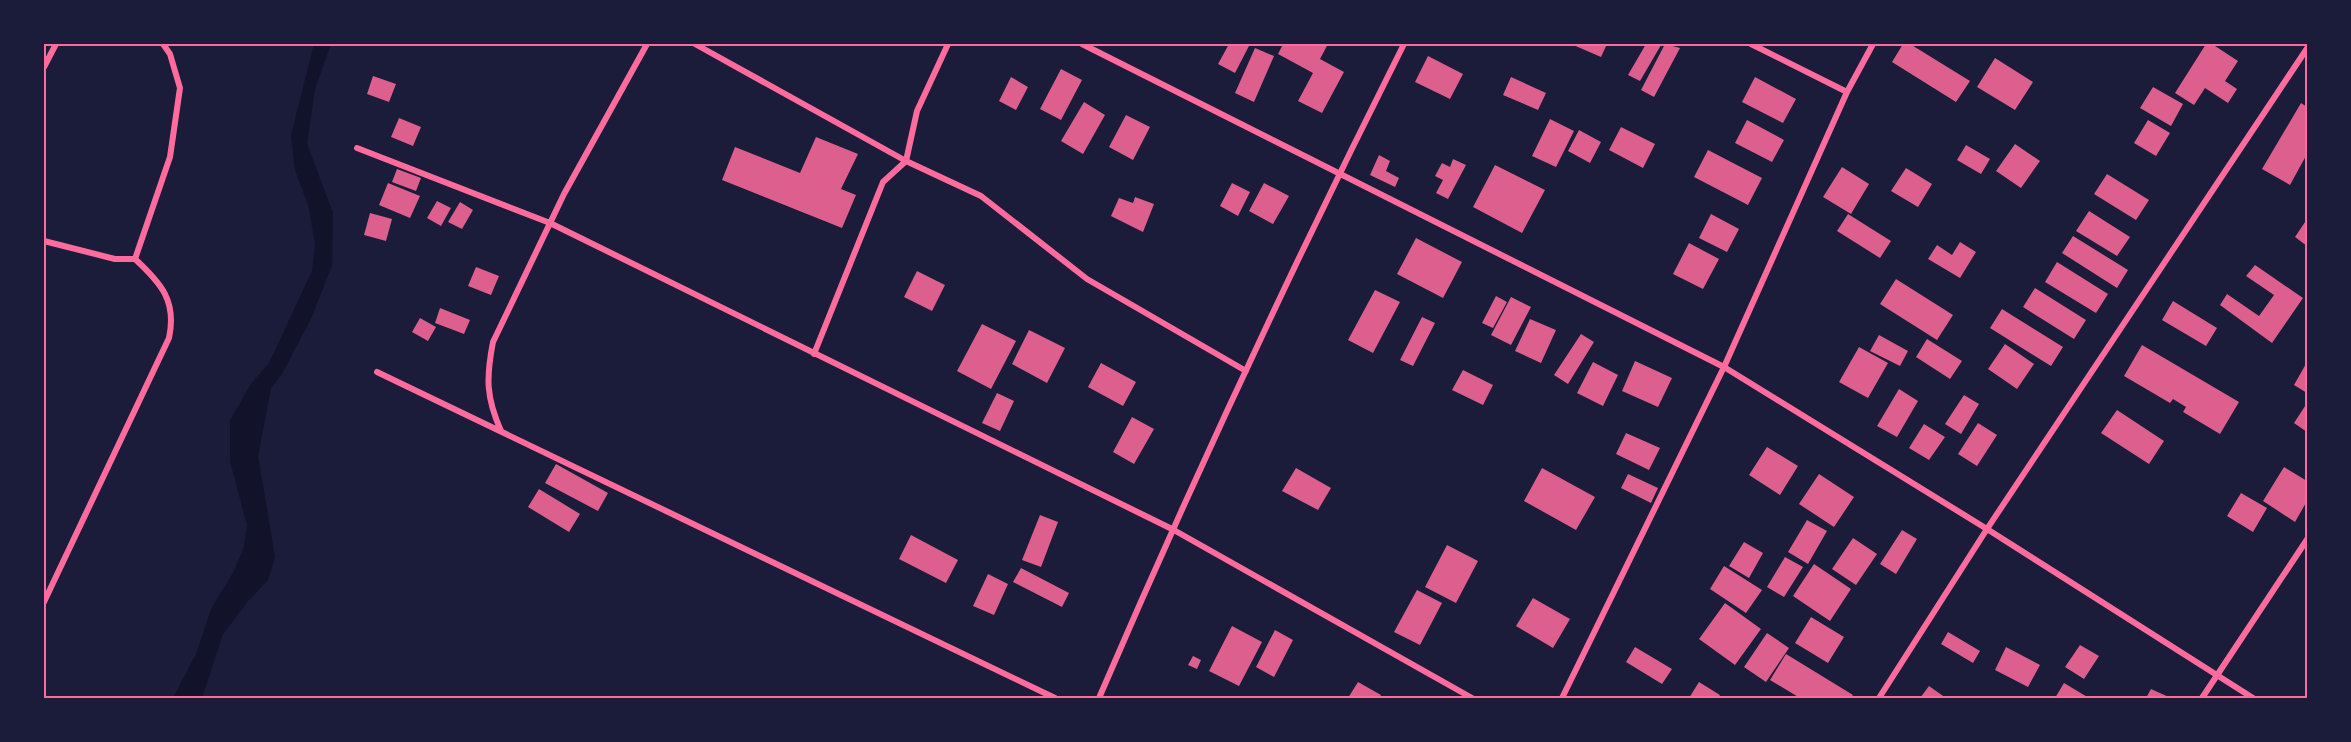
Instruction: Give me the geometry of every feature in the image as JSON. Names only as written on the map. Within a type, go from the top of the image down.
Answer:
[{"type":"street","points":[[44,67],[56,44]]},
{"type":"street","points":[[135,259],[170,157],[180,88],[170,54],[163,44]]},
{"type":"street","points":[[501,431],[489,406],[488,368],[493,342],[550,223],[647,44]]},
{"type":"street","points":[[695,44],[906,161],[981,196],[1087,279],[1246,371]]},
{"type":"street","points":[[814,354],[883,182],[906,161],[917,111],[948,44]]},
{"type":"street","points":[[1082,44],[1724,367],[1987,529],[2253,699]]},
{"type":"street","points":[[1099,699],[1172,529],[1339,173],[1404,44]]},
{"type":"street","points":[[1751,44],[1848,92]]},
{"type":"street","points":[[1562,699],[1724,367],[1848,92],[1873,44]]},
{"type":"street","points":[[1879,699],[1987,529],[2307,47]]},
{"type":"street","points":[[357,148],[550,223],[1172,529],[1472,699]]},
{"type":"street","points":[[44,241],[115,259],[135,259],[160,282],[173,318],[169,338],[44,602]]},
{"type":"street","points":[[377,372],[1055,699]]},
{"type":"street","points":[[2202,699],[2307,538]]},
{"type":"shaded area","points":[[314,44],[331,44],[315,89],[307,144],[333,213],[332,265],[311,319],[282,374],[271,388],[258,456],[275,557],[268,580],[223,634],[202,698],[173,698],[196,654],[211,609],[234,571],[244,547],[247,525],[230,461],[230,421],[250,385],[269,363],[312,271],[315,245],[309,208],[295,170],[291,135]]},
{"type":"building","points":[[1229,44],[1250,44],[1235,73],[1218,64]]},
{"type":"building","points":[[1283,44],[1328,44],[1320,59],[1344,72],[1322,113],[1298,101],[1313,73],[1278,54]]},
{"type":"building","points":[[1571,44],[1607,44],[1601,57]]},
{"type":"building","points":[[1646,44],[1661,45],[1640,81],[1628,75]]},
{"type":"building","points":[[1665,44],[1680,48],[1654,97],[1641,90]]},
{"type":"building","points":[[1903,44],[1910,44],[1970,81],[1956,102],[1892,62]]},
{"type":"building","points":[[2206,44],[2212,44],[2238,61],[2225,81],[2237,89],[2228,103],[2205,88],[2194,105],[2175,93]]},
{"type":"building","points":[[1255,48],[1274,56],[1254,102],[1235,93]]},
{"type":"building","points":[[1428,56],[1463,74],[1450,99],[1415,82]]},
{"type":"building","points":[[1995,58],[2033,82],[2015,110],[1977,87]]},
{"type":"building","points":[[1061,69],[1082,80],[1061,120],[1040,109]]},
{"type":"building","points":[[373,76],[396,84],[389,102],[367,94]]},
{"type":"building","points":[[1011,77],[1028,87],[1016,110],[999,101]]},
{"type":"building","points":[[1511,77],[1546,93],[1538,110],[1503,95]]},
{"type":"building","points":[[1755,77],[1796,99],[1783,123],[1742,102]]},
{"type":"building","points":[[2153,87],[2183,104],[2171,126],[2140,108]]},
{"type":"building","points":[[1084,102],[1105,115],[1083,154],[1061,141]]},
{"type":"building","points":[[2301,103],[2307,107],[2307,154],[2290,185],[2262,169]]},
{"type":"building","points":[[1126,115],[1150,127],[1133,160],[1109,147]]},
{"type":"building","points":[[399,118],[421,127],[413,146],[391,137]]},
{"type":"building","points":[[1550,119],[1574,131],[1556,167],[1532,156]]},
{"type":"building","points":[[1747,120],[1784,140],[1772,162],[1735,143]]},
{"type":"building","points":[[2148,120],[2170,133],[2156,156],[2134,143]]},
{"type":"building","points":[[1621,127],[1655,144],[1643,168],[1609,150]]},
{"type":"building","points":[[1579,130],[1601,142],[1590,163],[1568,151]]},
{"type":"building","points":[[816,137],[858,154],[841,189],[856,195],[842,228],[722,180],[735,147],[800,173]]},
{"type":"building","points":[[2015,144],[2040,161],[2021,188],[1996,171]]},
{"type":"building","points":[[1966,145],[1990,159],[1981,174],[1957,160]]},
{"type":"building","points":[[1708,150],[1762,178],[1748,205],[1694,177]]},
{"type":"building","points":[[1379,155],[1390,161],[1386,171],[1399,178],[1395,187],[1370,175]]},
{"type":"building","points":[[1453,159],[1466,165],[1448,199],[1436,193],[1443,180],[1435,176],[1442,163],[1450,167]]},
{"type":"building","points":[[1495,165],[1545,190],[1522,233],[1473,207]]},
{"type":"building","points":[[1842,167],[1869,184],[1851,214],[1823,197]]},
{"type":"building","points":[[1906,168],[1932,184],[1918,207],[1891,191]]},
{"type":"building","points":[[397,169],[421,178],[416,191],[392,182]]},
{"type":"building","points":[[2107,174],[2149,200],[2136,220],[2094,194]]},
{"type":"building","points":[[388,183],[420,196],[410,218],[379,205]]},
{"type":"building","points":[[1232,183],[1250,192],[1238,216],[1220,206]]},
{"type":"building","points":[[1264,183],[1289,196],[1273,224],[1249,211]]},
{"type":"building","points":[[1135,197],[1154,204],[1143,232],[1111,216],[1119,198],[1133,203]]},
{"type":"building","points":[[437,201],[451,208],[441,226],[427,218]]},
{"type":"building","points":[[460,202],[473,210],[462,229],[448,222]]},
{"type":"building","points":[[2089,211],[2130,237],[2117,256],[2076,231]]},
{"type":"building","points":[[370,213],[392,219],[386,241],[364,235]]},
{"type":"building","points":[[1711,214],[1739,229],[1727,252],[1699,238]]},
{"type":"building","points":[[1848,214],[1891,241],[1880,258],[1837,231]]},
{"type":"building","points":[[2307,219],[2307,246],[2295,237]]},
{"type":"building","points":[[2073,236],[2128,270],[2117,288],[2062,253]]},
{"type":"building","points":[[1416,238],[1462,262],[1443,298],[1397,274]]},
{"type":"building","points":[[1960,242],[1976,252],[1960,278],[1928,259],[1937,245],[1952,255]]},
{"type":"building","points":[[1689,243],[1719,259],[1703,289],[1673,274]]},
{"type":"building","points":[[2057,262],[2108,294],[2096,313],[2045,282]]},
{"type":"building","points":[[2255,265],[2303,298],[2272,343],[2220,305],[2227,294],[2259,316],[2274,295],[2246,276]]},
{"type":"building","points":[[476,267],[499,276],[491,295],[468,286]]},
{"type":"building","points":[[917,271],[945,285],[932,311],[904,297]]},
{"type":"building","points":[[1896,279],[1953,315],[1937,340],[1880,304]]},
{"type":"building","points":[[2035,288],[2086,320],[2074,339],[2023,307]]},
{"type":"building","points":[[1375,290],[1400,302],[1373,353],[1348,340]]},
{"type":"building","points":[[1496,296],[1507,302],[1493,328],[1482,323]]},
{"type":"building","points":[[1511,297],[1531,307],[1511,345],[1491,335]]},
{"type":"building","points":[[2173,301],[2217,328],[2206,346],[2162,320]]},
{"type":"building","points":[[440,308],[470,320],[464,334],[435,323]]},
{"type":"building","points":[[2002,309],[2063,347],[2051,366],[1990,328]]},
{"type":"building","points":[[1422,317],[1435,323],[1413,366],[1400,360]]},
{"type":"building","points":[[420,318],[436,327],[428,341],[412,332]]},
{"type":"building","points":[[1530,319],[1556,330],[1541,363],[1515,351]]},
{"type":"building","points":[[982,324],[1016,341],[991,389],[957,371]]},
{"type":"building","points":[[1029,330],[1065,348],[1047,383],[1012,364]]},
{"type":"building","points":[[1581,334],[1594,342],[1568,384],[1554,375]]},
{"type":"building","points":[[1879,335],[1908,351],[1900,366],[1870,351]]},
{"type":"building","points":[[1927,339],[1962,361],[1950,379],[1916,357]]},
{"type":"building","points":[[2005,344],[2034,364],[2017,389],[1988,369]]},
{"type":"building","points":[[2142,345],[2239,402],[2220,434],[2183,412],[2186,407],[2173,399],[2170,403],[2124,376]]},
{"type":"building","points":[[1859,347],[1888,363],[1868,398],[1839,382]]},
{"type":"building","points":[[1635,361],[1672,378],[1658,407],[1622,391]]},
{"type":"building","points":[[1593,362],[1618,375],[1603,406],[1577,393]]},
{"type":"building","points":[[2307,362],[2307,393],[2294,385]]},
{"type":"building","points":[[1101,363],[1136,382],[1123,406],[1088,387]]},
{"type":"building","points":[[1463,370],[1493,385],[1483,405],[1452,390]]},
{"type":"building","points":[[1899,389],[1918,401],[1897,437],[1877,426]]},
{"type":"building","points":[[997,393],[1014,401],[1000,431],[982,423]]},
{"type":"building","points":[[1964,395],[1979,404],[1961,434],[1945,424]]},
{"type":"building","points":[[2307,403],[2307,432],[2294,423]]},
{"type":"building","points":[[2117,410],[2164,441],[2149,464],[2101,433]]},
{"type":"building","points":[[1132,417],[1154,429],[1134,464],[1113,452]]},
{"type":"building","points":[[1978,423],[1997,435],[1977,466],[1958,454]]},
{"type":"building","points":[[1924,424],[1945,437],[1929,460],[1909,448]]},
{"type":"building","points":[[1626,433],[1660,448],[1649,470],[1616,454]]},
{"type":"building","points":[[1767,447],[1798,466],[1780,495],[1749,475]]},
{"type":"building","points":[[556,464],[608,493],[598,511],[545,483]]},
{"type":"building","points":[[2284,467],[2307,481],[2307,501],[2295,522],[2263,501]]},
{"type":"building","points":[[1296,468],[1331,488],[1318,510],[1282,491]]},
{"type":"building","points":[[1542,468],[1595,497],[1576,530],[1524,501]]},
{"type":"building","points":[[1628,474],[1658,488],[1651,503],[1621,488]]},
{"type":"building","points":[[1819,474],[1854,497],[1834,527],[1799,504]]},
{"type":"building","points":[[539,489],[580,514],[569,532],[528,507]]},
{"type":"building","points":[[2241,493],[2267,508],[2253,532],[2227,516]]},
{"type":"building","points":[[1040,515],[1058,522],[1041,567],[1022,560]]},
{"type":"building","points":[[1807,520],[1827,531],[1808,564],[1788,552]]},
{"type":"building","points":[[1902,530],[1917,539],[1896,574],[1880,564]]},
{"type":"building","points":[[911,535],[958,560],[946,583],[899,559]]},
{"type":"building","points":[[1853,538],[1877,554],[1856,585],[1832,569]]},
{"type":"building","points":[[1744,542],[1763,553],[1749,578],[1729,566]]},
{"type":"building","points":[[1447,545],[1478,561],[1456,603],[1425,587]]},
{"type":"building","points":[[1785,557],[1803,567],[1784,597],[1767,587]]},
{"type":"building","points":[[1814,564],[1851,589],[1830,621],[1793,596]]},
{"type":"building","points":[[1724,566],[1762,590],[1746,613],[1710,589]]},
{"type":"building","points":[[1021,568],[1069,593],[1062,607],[1013,582]]},
{"type":"building","points":[[988,574],[1008,584],[994,615],[973,606]]},
{"type":"building","points":[[1417,590],[1442,603],[1420,645],[1394,632]]},
{"type":"building","points":[[1533,598],[1570,619],[1553,648],[1516,626]]},
{"type":"building","points":[[1725,603],[1761,629],[1735,665],[1699,639]]},
{"type":"building","points":[[1811,617],[1844,637],[1828,663],[1795,643]]},
{"type":"building","points":[[1232,626],[1262,642],[1239,686],[1209,671]]},
{"type":"building","points":[[1275,630],[1293,640],[1274,677],[1256,667]]},
{"type":"building","points":[[1948,632],[1980,651],[1973,663],[1941,644]]},
{"type":"building","points":[[1767,633],[1789,648],[1766,682],[1744,667]]},
{"type":"building","points":[[2080,645],[2099,656],[2084,679],[2065,667]]},
{"type":"building","points":[[1635,647],[1672,669],[1662,684],[1626,662]]},
{"type":"building","points":[[2006,647],[2040,665],[2028,687],[1995,670]]},
{"type":"building","points":[[1786,654],[1853,695],[1850,698],[1800,698],[1770,680]]},
{"type":"building","points":[[1193,656],[1201,660],[1197,669],[1188,665]]},
{"type":"building","points":[[1358,682],[1381,695],[1379,698],[1348,698]]},
{"type":"building","points":[[1699,682],[1720,695],[1718,698],[1689,698]]},
{"type":"building","points":[[2064,683],[2089,698],[2055,698]]},
{"type":"building","points":[[1929,686],[1946,698],[1920,698]]},
{"type":"building","points":[[2151,689],[2171,698],[2146,698]]}]
